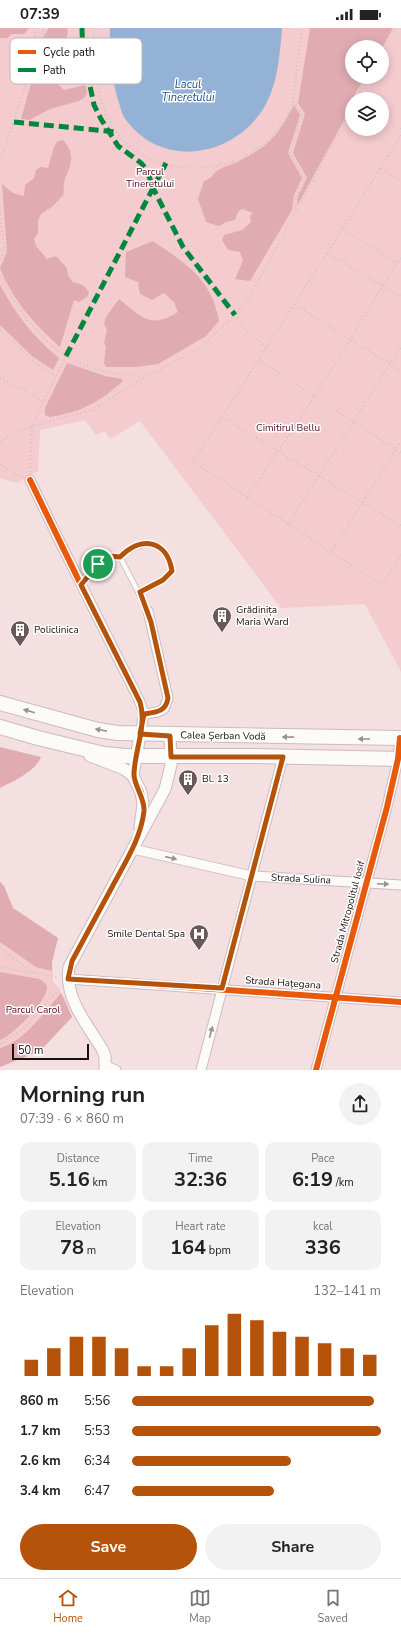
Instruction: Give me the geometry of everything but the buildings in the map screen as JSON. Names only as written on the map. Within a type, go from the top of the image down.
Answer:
[{"type":"main road","name":"Calea Șerban Vodă","points":[[0,703],[98,730],[140,734],[170,736],[400,738]]},
{"type":"main road","name":"Calea Șerban Vodă","points":[[0,727],[104,754],[135,757],[400,759]]},
{"type":"street","points":[[30,480],[135,691],[144,714],[135,757],[133,776]]},
{"type":"street","points":[[144,714],[158,712],[164,709],[168,698],[148,611]]},
{"type":"street","points":[[109,1068],[106,1056],[72,998],[68,979],[72,961],[165,789],[170,773],[170,736]]},
{"type":"street","points":[[38,738],[118,766],[133,776],[141,792],[144,808],[143,817],[133,849]]},
{"type":"street","name":"Strada Mitropolitul Iosif","points":[[316,1070],[400,759],[400,738]]},
{"type":"street","points":[[201,1070],[283,757]]},
{"type":"street","points":[[141,792],[151,797],[165,789]]},
{"type":"street","name":"Strada Sulina","points":[[133,849],[252,876],[401,885]]},
{"type":"street","name":"Strada Hațegana","points":[[68,979],[222,988],[401,1002]]},
{"type":"lane","points":[[81,585],[104,559],[110,556],[120,557],[132,548],[146,544],[156,544],[167,556],[172,571],[169,576],[140,592]]},
{"type":"lane","points":[[120,557],[140,592],[148,611]]},
{"type":"path","points":[[40,38],[46,28]]},
{"type":"path","points":[[97,84],[104,107],[112,125],[124,142],[154,160],[188,168],[205,168],[224,165],[241,158],[258,148],[276,131],[290,111],[293,101],[302,28]]},
{"type":"path","points":[[389,40],[396,28]]},
{"type":"path","points":[[0,163],[26,84]]},
{"type":"path","points":[[293,101],[302,115],[290,153],[304,178],[296,196],[295,212]]},
{"type":"path","points":[[0,441],[32,426],[92,410],[143,378],[197,350],[235,315],[247,302],[345,121]]},
{"type":"path","points":[[401,128],[401,134],[381,168],[193,462],[382,585],[401,555]]},
{"type":"path","points":[[381,168],[401,180]]},
{"type":"path","points":[[0,211],[4,249],[0,261]]},
{"type":"path","points":[[342,229],[397,263]]},
{"type":"path","points":[[327,253],[401,297]]},
{"type":"path","points":[[247,498],[315,396],[401,257]]},
{"type":"path","points":[[0,276],[15,304],[40,336],[66,356],[99,370],[143,378]]},
{"type":"path","points":[[294,304],[351,338],[401,371]]},
{"type":"path","points":[[235,315],[246,330],[266,347]]},
{"type":"path","points":[[0,330],[37,364],[56,376]]},
{"type":"path","points":[[288,524],[401,347]]},
{"type":"path","points":[[0,464],[30,480],[32,426],[66,356]]},
{"type":"path","points":[[259,360],[355,421],[401,453]]},
{"type":"path","points":[[0,378],[44,401]]},
{"type":"path","points":[[222,417],[401,526]]},
{"type":"path","points":[[331,553],[401,441]]},
{"type":"path","points":[[0,948],[34,972]]},
{"type":"path","points":[[0,967],[68,979]]},
{"type":"path","points":[[0,1044],[23,1029],[68,979]]},
{"type":"green space","points":[[0,28],[401,28],[401,672],[365,604],[281,608],[140,421],[110,439],[105,431],[96,435],[85,420],[40,430],[38,471],[17,483],[0,478]]},
{"type":"green space","points":[[0,28],[29,28],[24,34],[11,34],[8,38],[0,38]]},
{"type":"green space","points":[[49,28],[66,28],[68,31],[67,38],[43,38]]},
{"type":"green space","points":[[310,28],[393,28],[386,40],[345,40],[345,84],[361,84],[356,92],[345,92],[345,117],[343,122],[297,206],[298,196],[307,178],[293,153],[305,114],[298,103]]},
{"type":"green space","points":[[31,84],[58,84],[64,90],[85,85],[87,92],[84,98],[79,101],[50,109],[29,120],[21,119]]},
{"type":"green space","points":[[294,105],[300,115],[288,153],[302,178],[294,195],[292,210],[250,281],[235,279],[243,261],[240,252],[228,250],[222,240],[224,235],[242,230],[251,222],[250,216],[253,213],[242,209],[238,212],[235,220],[226,222],[219,226],[206,222],[198,199],[204,181],[209,179],[218,170],[260,149],[279,131]]},
{"type":"green space","points":[[63,140],[69,148],[71,155],[70,167],[65,180],[64,194],[53,206],[41,214],[38,221],[38,233],[34,239],[36,246],[47,259],[56,256],[66,267],[69,277],[73,282],[83,285],[89,292],[88,296],[79,302],[74,300],[60,347],[33,321],[25,311],[11,290],[0,268],[7,252],[2,184],[13,193],[24,196],[25,185],[34,178],[36,170],[40,167],[48,168],[54,147],[58,141]]},
{"type":"green space","points":[[153,241],[187,265],[204,283],[216,306],[219,321],[206,336],[158,364],[136,367],[106,367],[104,363],[106,347],[104,343],[107,330],[104,324],[106,317],[119,299],[146,319],[160,320],[178,312],[174,302],[164,293],[152,300],[140,294],[138,282],[125,277],[126,252]]},
{"type":"green space","points":[[0,285],[12,305],[33,333],[59,358],[53,370],[32,356],[0,325]]},
{"type":"green space","points":[[67,363],[105,376],[122,379],[123,381],[106,395],[90,405],[61,415],[50,417],[45,415],[45,408]]},
{"type":"green space","points":[[0,747],[41,757],[38,763],[29,772],[0,788]]},
{"type":"green space","name":"Parcul Carol","points":[[0,882],[4,886],[13,908],[58,938],[52,962],[53,981],[66,1000],[72,1017],[40,1051],[0,1067]]},
{"type":"green space","points":[[0,882],[4,886],[13,908],[58,938],[52,962],[52,971],[36,967],[0,942]]},
{"type":"green space","points":[[0,972],[39,979],[44,982],[47,988],[41,1001],[28,1017],[12,1032],[0,1040]]},
{"type":"green space","points":[[61,993],[72,1017],[40,1051],[0,1067],[0,1048],[9,1045],[26,1033]]},
{"type":"water","name":"Lacul Tineretului","points":[[110,28],[282,28],[278,66],[274,85],[267,102],[254,121],[238,135],[219,145],[199,151],[178,151],[158,146],[140,134],[124,117],[114,84],[142,84],[142,38],[110,38]]},
{"type":"marked path","points":[[82,28],[82,38]]},
{"type":"marked path","points":[[90,84],[94,105],[101,119],[118,146],[141,163],[147,170],[153,188],[183,247],[235,315]]},
{"type":"marked path","points":[[14,122],[117,132]]},
{"type":"marked path","points":[[66,356],[166,163]]},
{"type":"cycle path","points":[[30,480],[135,691],[144,714],[133,776],[141,792],[144,808],[143,817],[133,849]]},
{"type":"cycle path","points":[[316,1070],[387,807],[398,759],[400,738]]},
{"type":"cycle path","points":[[68,979],[401,1002]]},
{"type":"place","name":"Grădinița Maria Ward","points":[[222,633]]},
{"type":"place","name":"Policlinica","points":[[20,647]]},
{"type":"place","name":"Bl. 13","points":[[188,796]]},
{"type":"place","name":"Smile Dental Spa","points":[[199,951]]},
{"type":"route","points":[[98,564],[81,585],[135,691],[144,714],[135,757],[133,776],[141,792],[144,808],[143,817],[133,849],[72,961],[69,967],[68,979],[222,988],[281,770],[283,757],[171,757],[170,736],[140,734],[144,714],[158,712],[164,709],[168,698],[155,636],[148,611],[140,592],[169,576],[172,571],[171,565],[167,556],[156,544],[146,544],[132,548],[120,557],[115,555],[110,556],[98,564]]},
{"type":"park label","name":"Parcul Tineretului","points":[[150,178]]},
{"type":"park label","name":"Cimitirul Bellu","points":[[288,428]]}]
